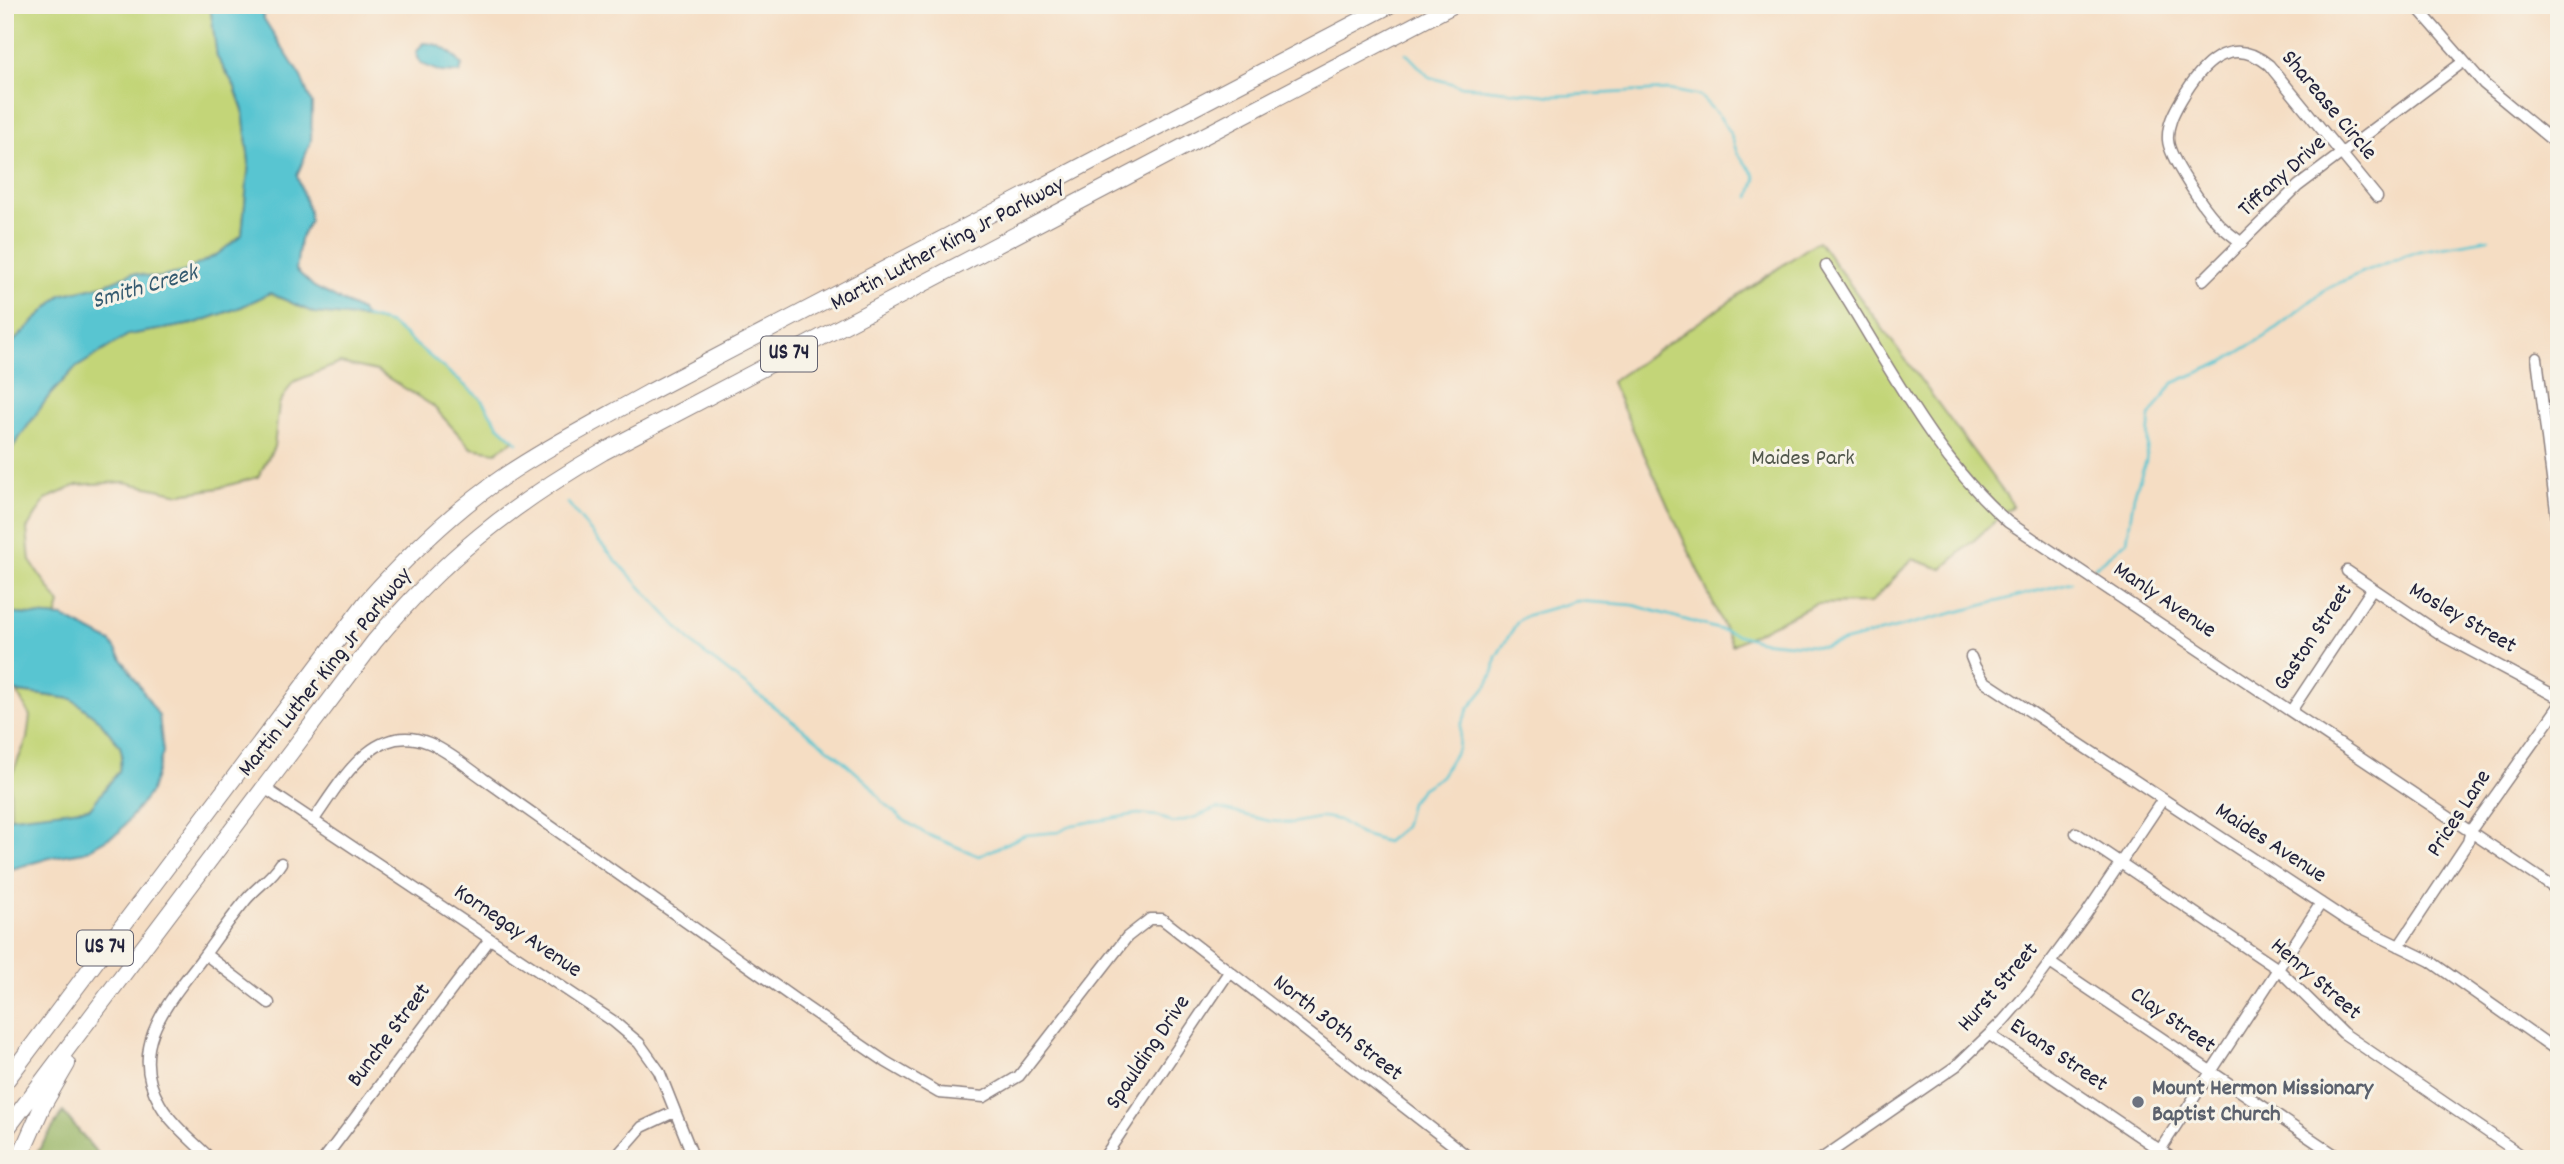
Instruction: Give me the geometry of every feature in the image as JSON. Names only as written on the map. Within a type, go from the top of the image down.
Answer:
[{"type":"highway","name":"Martin Luther King Jr Parkway","points":[[5,1082],[368,601],[413,552],[483,492],[545,451],[650,392],[1390,5]]},
{"type":"highway","name":"Martin Luther King Jr Parkway","points":[[5,1131],[263,787],[399,612],[487,528],[533,494],[603,452],[1453,5]]},
{"type":"highway","points":[[19,1159],[42,1107],[98,1008]]},
{"type":"street","points":[[2415,5],[2484,84],[2559,146]]},
{"type":"street","name":"Sharease Circle","points":[[2242,243],[2221,227],[2208,212],[2168,145],[2168,131],[2173,114],[2207,64],[2220,55],[2248,53],[2262,59],[2377,197]]},
{"type":"street","name":"Tiffany Drive","points":[[2203,280],[2298,186],[2463,62]]},
{"type":"street","name":"Manly Avenue","points":[[1826,267],[1948,459],[1986,502],[2030,538],[2559,891]]},
{"type":"street","points":[[2537,358],[2554,464],[2559,535]]},
{"type":"street","name":"Mosley Street","points":[[2347,571],[2445,637],[2559,698]]},
{"type":"street","name":"Gaston Street","points":[[2291,711],[2372,589]]},
{"type":"street","name":"Maides Avenue","points":[[1971,657],[1984,681],[2365,931],[2430,961],[2559,1052]]},
{"type":"street","name":"Prices Lane","points":[[2399,946],[2468,842],[2471,831],[2559,706]]},
{"type":"street","name":"North 30th Street","points":[[313,821],[352,765],[381,742],[408,738],[429,743],[886,1062],[939,1093],[984,1097],[1019,1076],[1126,937],[1150,919],[1161,919],[1471,1159]]},
{"type":"street","name":"Kornegay Avenue","points":[[263,787],[634,1038],[659,1071],[694,1159]]},
{"type":"street","name":"Hurst Street","points":[[1821,1159],[1956,1066],[1990,1035],[2050,963],[2163,799]]},
{"type":"street","name":"Henry Street","points":[[2076,833],[2278,969],[2354,1041],[2527,1159]]},
{"type":"street","points":[[211,1159],[161,1105],[150,1078],[148,1062],[152,1031],[157,1019],[243,904],[281,863]]},
{"type":"street","points":[[2160,1150],[2321,903]]},
{"type":"street","name":"Bunche Street","points":[[324,1159],[490,939]]},
{"type":"street","points":[[205,954],[269,1003]]},
{"type":"street","name":"Clay Street","points":[[2050,963],[2341,1159]]},
{"type":"street","name":"Spaulding Drive","points":[[1103,1159],[1229,972]]},
{"type":"street","name":"Evans Street","points":[[1990,1035],[2173,1159]]},
{"type":"street","points":[[614,1159],[642,1127],[674,1112]]},
{"type":"green space","points":[[5,5],[210,5],[217,57],[234,85],[243,110],[249,162],[242,235],[218,254],[184,272],[157,278],[133,273],[104,285],[61,295],[5,350]]},
{"type":"green space","name":"Maides Park","points":[[1818,241],[2013,505],[1942,569],[1912,559],[1871,603],[1815,604],[1732,645],[1611,382]]},
{"type":"green space","points":[[270,293],[314,313],[366,318],[391,324],[481,399],[498,425],[514,440],[496,452],[471,448],[433,406],[377,371],[340,363],[293,382],[279,404],[274,447],[258,477],[219,488],[180,494],[124,482],[77,485],[46,499],[27,529],[30,561],[60,604],[56,617],[5,611],[5,458],[49,396],[74,369],[128,335],[193,324],[241,307]]},
{"type":"green space","points":[[17,692],[72,699],[99,720],[120,746],[122,754],[119,771],[90,808],[11,818],[10,779],[27,739],[30,716]]},
{"type":"green space","points":[[63,1112],[102,1159],[33,1159]]},
{"type":"water","name":"Smith Creek","points":[[210,5],[261,5],[264,19],[301,77],[312,104],[311,141],[297,176],[310,221],[300,239],[296,270],[314,287],[361,311],[366,318],[314,313],[270,293],[241,307],[193,324],[128,335],[74,369],[49,396],[5,458],[5,350],[61,295],[104,285],[133,273],[157,278],[184,272],[218,254],[242,235],[249,162],[243,110],[234,85],[217,57]]},
{"type":"water","points":[[423,43],[450,52],[462,65],[460,73],[441,72],[421,64],[416,53]]},
{"type":"water","points":[[5,611],[63,617],[111,642],[159,716],[163,752],[151,791],[119,832],[84,852],[53,857],[5,871],[5,818],[90,808],[119,771],[122,754],[120,746],[99,720],[72,699],[5,690]]},
{"type":"waterway","points":[[1406,53],[1429,77],[1461,86],[1554,96],[1669,90],[1700,96],[1720,117],[1731,135],[1737,153],[1756,178],[1750,197]]},
{"type":"waterway","points":[[2095,567],[2127,541],[2134,495],[2146,461],[2150,417],[2173,383],[2223,362],[2267,335],[2326,289],[2362,272],[2419,251],[2489,239]]},
{"type":"waterway","points":[[365,317],[391,324],[481,399],[498,425],[518,443]]},
{"type":"waterway","points":[[568,503],[600,543],[697,648],[833,752],[868,783],[883,802],[902,819],[926,834],[979,856],[1025,835],[1059,832],[1072,825],[1138,814],[1158,816],[1173,823],[1217,808],[1269,821],[1292,823],[1324,817],[1339,820],[1360,834],[1386,842],[1404,827],[1410,803],[1421,789],[1441,776],[1458,749],[1461,725],[1469,708],[1487,686],[1496,657],[1518,621],[1528,615],[1577,601],[1633,605],[1760,641],[1823,647],[2072,582]]},
{"type":"place","name":"Mount Hermon Missionary Baptist Church","points":[[2138,1102]]}]
